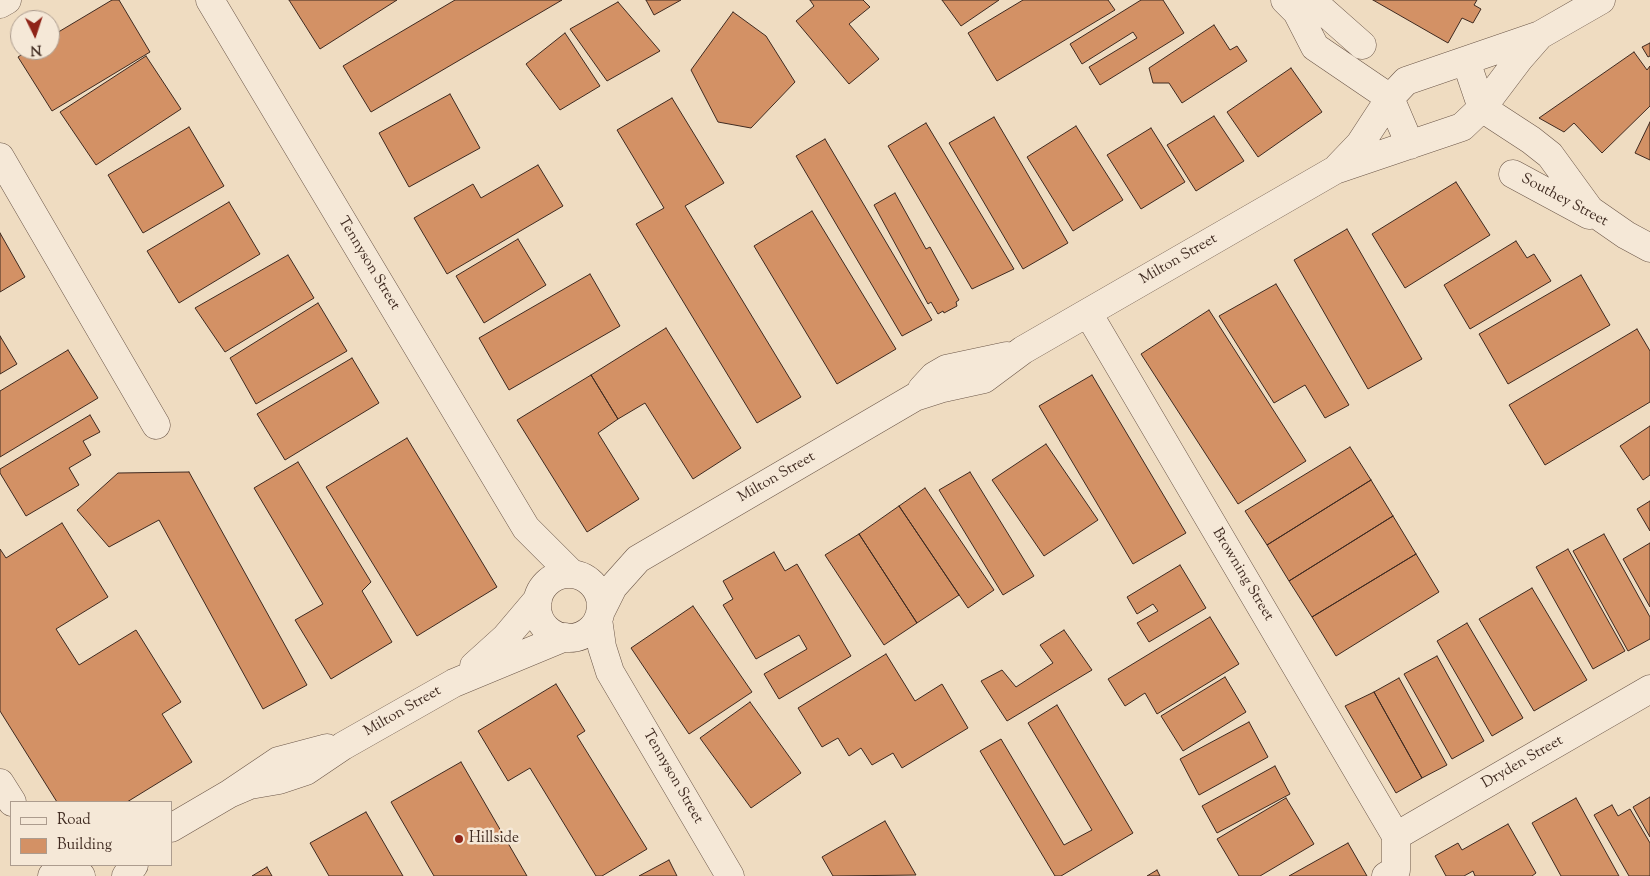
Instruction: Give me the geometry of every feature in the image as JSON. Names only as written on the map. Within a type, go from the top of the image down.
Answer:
[{"type":"street","points":[[0,4],[7,0]]},
{"type":"street","name":"Tennyson Street","points":[[210,0],[526,528],[576,575]]},
{"type":"street","name":"Milton Street","points":[[1335,170],[1365,139],[1390,98],[1401,84],[1410,78],[1540,35],[1602,0]]},
{"type":"street","points":[[1300,3],[1362,45]]},
{"type":"street","points":[[1300,3],[1315,47],[1390,98],[1410,145]]},
{"type":"street","name":"Milton Street","points":[[599,616],[619,580],[631,565],[908,401],[935,390],[980,381],[1023,350],[1335,170],[1458,129],[1467,124],[1540,35]]},
{"type":"street","points":[[1466,61],[1482,108]]},
{"type":"street","name":"Southey Street","points":[[1482,108],[1540,146],[1553,159],[1586,206],[1615,228]]},
{"type":"street","points":[[0,157],[156,425]]},
{"type":"street","name":"Southey Street","points":[[1513,174],[1650,248]]},
{"type":"street","name":"Browning Street","points":[[1088,313],[1396,836]]},
{"type":"street","name":"Tennyson Street","points":[[526,528],[539,596]]},
{"type":"street","name":"Milton Street","points":[[576,575],[647,554]]},
{"type":"street","points":[[559,575],[576,575],[595,587],[600,599],[599,616],[584,634],[568,637],[553,633],[543,624],[538,612],[539,596],[553,578],[559,575]]},
{"type":"street","name":"Milton Street","points":[[454,683],[505,638],[539,596]]},
{"type":"street","name":"Tennyson Street","points":[[599,616],[604,654],[614,677],[730,876]]},
{"type":"street","name":"Tennyson Street","points":[[568,637],[594,655],[614,677]]},
{"type":"street","name":"Milton Street","points":[[172,827],[229,794],[278,761],[352,741],[454,683],[568,637]]},
{"type":"street","name":"Dryden Street","points":[[1396,836],[1650,689]]},
{"type":"street","points":[[0,782],[11,801]]},
{"type":"street","points":[[1386,876],[1396,870],[1396,836]]},
{"type":"building","points":[[112,0],[119,0],[150,52],[52,111],[20,60],[60,60],[60,31]]},
{"type":"building","points":[[289,0],[397,0],[320,49]]},
{"type":"building","points":[[455,0],[562,0],[371,112],[343,66]]},
{"type":"building","points":[[646,0],[681,0],[654,15]]},
{"type":"building","points":[[810,0],[863,0],[870,7],[849,24],[879,59],[849,84],[796,21],[814,6]]},
{"type":"building","points":[[942,0],[999,0],[961,26]]},
{"type":"building","points":[[1023,0],[1108,0],[1115,10],[997,81],[968,33]]},
{"type":"building","points":[[1141,0],[1163,0],[1184,33],[1100,85],[1089,67],[1137,38],[1133,32],[1082,64],[1070,44]]},
{"type":"building","points":[[1373,0],[1477,0],[1474,5],[1481,9],[1473,23],[1462,18],[1448,43]]},
{"type":"building","points":[[618,2],[660,51],[607,81],[570,29]]},
{"type":"building","points":[[733,12],[766,36],[795,82],[751,128],[718,122],[691,70]]},
{"type":"building","points":[[1214,25],[1230,50],[1237,46],[1247,61],[1182,103],[1169,83],[1153,83],[1149,68]]},
{"type":"building","points":[[565,33],[600,86],[560,110],[526,64]]},
{"type":"building","points":[[1650,43],[1650,56],[1648,57],[1642,47]]},
{"type":"building","points":[[1634,52],[1647,70],[1650,66],[1650,106],[1602,153],[1574,123],[1564,132],[1539,118]]},
{"type":"building","points":[[146,56],[181,109],[96,165],[60,112]]},
{"type":"building","points":[[1291,68],[1322,112],[1258,157],[1227,112]]},
{"type":"building","points":[[450,94],[480,148],[409,187],[379,133]]},
{"type":"building","points":[[672,98],[724,183],[685,206],[801,397],[757,423],[636,224],[664,208],[617,130]]},
{"type":"building","points":[[1214,116],[1244,161],[1196,191],[1167,145]]},
{"type":"building","points":[[994,117],[1068,243],[1023,269],[949,143]]},
{"type":"building","points":[[1650,122],[1650,160],[1635,153]]},
{"type":"building","points":[[926,123],[1014,269],[972,289],[888,146]]},
{"type":"building","points":[[1076,126],[1123,200],[1073,231],[1027,157]]},
{"type":"building","points":[[189,127],[224,186],[143,233],[108,175]]},
{"type":"building","points":[[1151,128],[1185,182],[1141,209],[1107,155]]},
{"type":"building","points":[[825,139],[932,320],[902,336],[796,156]]},
{"type":"building","points":[[538,165],[563,206],[447,274],[414,218],[473,184],[481,198]]},
{"type":"building","points":[[1456,182],[1490,235],[1405,288],[1372,234]]},
{"type":"building","points":[[895,193],[926,249],[930,247],[959,300],[956,302],[957,306],[944,313],[943,311],[938,314],[931,302],[928,304],[874,205]]},
{"type":"building","points":[[229,202],[260,254],[179,303],[147,251]]},
{"type":"building","points":[[812,211],[896,349],[837,384],[754,246]]},
{"type":"building","points":[[1347,229],[1422,359],[1368,389],[1294,260]]},
{"type":"building","points":[[0,233],[25,277],[0,292]]},
{"type":"building","points":[[518,239],[546,285],[484,323],[456,276]]},
{"type":"building","points":[[1516,241],[1527,258],[1534,254],[1551,281],[1470,329],[1444,285]]},
{"type":"building","points":[[288,255],[314,298],[225,352],[195,308]]},
{"type":"building","points":[[590,274],[620,326],[509,390],[479,338]]},
{"type":"building","points":[[1581,275],[1610,325],[1508,384],[1479,334]]},
{"type":"building","points":[[1276,284],[1349,405],[1325,418],[1305,385],[1274,403],[1219,316]]},
{"type":"building","points":[[318,303],[347,351],[256,404],[230,358]]},
{"type":"building","points":[[1209,310],[1306,461],[1238,504],[1141,354]]},
{"type":"building","points":[[666,328],[741,448],[693,479],[645,403],[618,419],[591,375]]},
{"type":"building","points":[[1637,329],[1650,351],[1650,402],[1545,465],[1509,405]]},
{"type":"building","points":[[0,336],[17,364],[0,374]]},
{"type":"building","points":[[68,350],[98,398],[0,457],[0,391]]},
{"type":"building","points":[[352,358],[379,403],[285,460],[257,414]]},
{"type":"building","points":[[591,375],[618,419],[598,433],[639,499],[587,532],[517,420]]},
{"type":"building","points":[[1092,375],[1186,533],[1133,564],[1039,406]]},
{"type":"building","points":[[90,415],[100,432],[83,441],[91,455],[69,468],[79,485],[26,516],[0,473],[0,469]]},
{"type":"building","points":[[1650,426],[1650,475],[1643,480],[1620,446]]},
{"type":"building","points":[[407,438],[497,587],[417,636],[326,487]]},
{"type":"building","points":[[1046,444],[1098,520],[1044,556],[992,480]]},
{"type":"building","points":[[1350,447],[1371,480],[1267,545],[1245,511]]},
{"type":"building","points":[[298,462],[371,582],[362,591],[392,642],[331,679],[295,620],[323,604],[254,488]]},
{"type":"building","points":[[189,472],[307,685],[263,709],[159,520],[109,547],[77,510],[118,473]]},
{"type":"building","points":[[970,472],[1034,576],[1003,595],[939,490]]},
{"type":"building","points":[[1371,480],[1393,516],[1289,581],[1267,545]]},
{"type":"building","points":[[925,488],[994,590],[968,608],[899,506]]},
{"type":"building","points":[[1650,501],[1650,531],[1637,509]]},
{"type":"building","points":[[899,506],[959,595],[917,623],[859,534]]},
{"type":"building","points":[[1393,516],[1416,554],[1312,617],[1289,581]]},
{"type":"building","points":[[62,523],[108,597],[56,629],[79,665],[136,630],[181,702],[162,714],[192,762],[129,801],[56,801],[0,711],[0,549],[6,558]]},
{"type":"building","points":[[859,534],[917,623],[884,645],[825,555]]},
{"type":"building","points":[[1604,534],[1650,617],[1650,639],[1628,651],[1573,551]]},
{"type":"building","points":[[1650,543],[1650,607],[1623,559]]},
{"type":"building","points":[[1568,549],[1625,651],[1593,669],[1536,567]]},
{"type":"building","points":[[774,552],[785,571],[797,564],[851,656],[779,699],[764,674],[807,649],[799,635],[756,659],[723,605],[733,599],[723,581]]},
{"type":"building","points":[[1416,554],[1439,592],[1336,656],[1312,617]]},
{"type":"building","points":[[1180,565],[1206,608],[1149,642],[1137,623],[1158,611],[1153,604],[1137,614],[1127,597]]},
{"type":"building","points":[[1532,588],[1587,680],[1534,711],[1479,619]]},
{"type":"building","points":[[693,606],[752,692],[689,734],[631,648]]},
{"type":"building","points":[[1210,617],[1239,664],[1157,714],[1145,693],[1125,706],[1108,679]]},
{"type":"building","points":[[1467,623],[1523,718],[1492,736],[1437,641]]},
{"type":"building","points":[[1064,630],[1092,670],[1007,721],[981,681],[1002,670],[1016,687],[1053,663],[1040,645]]},
{"type":"building","points":[[886,654],[915,701],[942,684],[968,728],[902,768],[893,753],[872,765],[861,748],[849,756],[838,738],[822,747],[798,708]]},
{"type":"building","points":[[1437,656],[1484,741],[1452,759],[1404,674]]},
{"type":"building","points":[[1225,677],[1246,712],[1183,751],[1161,716]]},
{"type":"building","points":[[1399,678],[1447,765],[1422,778],[1374,692]]},
{"type":"building","points":[[556,684],[585,731],[577,736],[647,849],[602,876],[596,876],[530,768],[508,781],[478,731]]},
{"type":"building","points":[[1374,692],[1422,778],[1396,793],[1345,706]]},
{"type":"building","points":[[750,702],[801,773],[751,808],[700,738]]},
{"type":"building","points":[[1057,705],[1133,833],[1061,876],[1055,876],[980,751],[1001,739],[1064,845],[1092,830],[1028,723]]},
{"type":"building","points":[[1249,722],[1268,757],[1199,795],[1180,759]]},
{"type":"building","name":"Hillside","points":[[461,762],[527,876],[434,876],[391,802]]},
{"type":"building","points":[[1275,766],[1290,794],[1217,833],[1202,806]]},
{"type":"building","points":[[1650,797],[1650,837],[1633,807]]},
{"type":"building","points":[[1286,798],[1314,844],[1260,876],[1239,876],[1217,839]]},
{"type":"building","points":[[1576,798],[1619,876],[1561,876],[1532,823]]},
{"type":"building","points":[[1612,805],[1618,816],[1630,809],[1650,843],[1650,876],[1629,876],[1594,815]]},
{"type":"building","points":[[366,812],[403,876],[329,876],[310,843]]},
{"type":"building","points":[[885,821],[916,875],[833,876],[822,857]]},
{"type":"building","points":[[1508,824],[1536,873],[1532,876],[1475,876],[1473,871],[1464,876],[1446,876],[1435,856],[1458,843],[1462,850]]},
{"type":"building","points":[[1348,843],[1367,876],[1289,876]]},
{"type":"building","points":[[669,860],[677,876],[639,876]]},
{"type":"building","points":[[267,867],[272,876],[252,876]]},
{"type":"building","points":[[1157,870],[1160,876],[1147,876]]},
{"type":"place","name":"Hillside","points":[[459,839]]}]
